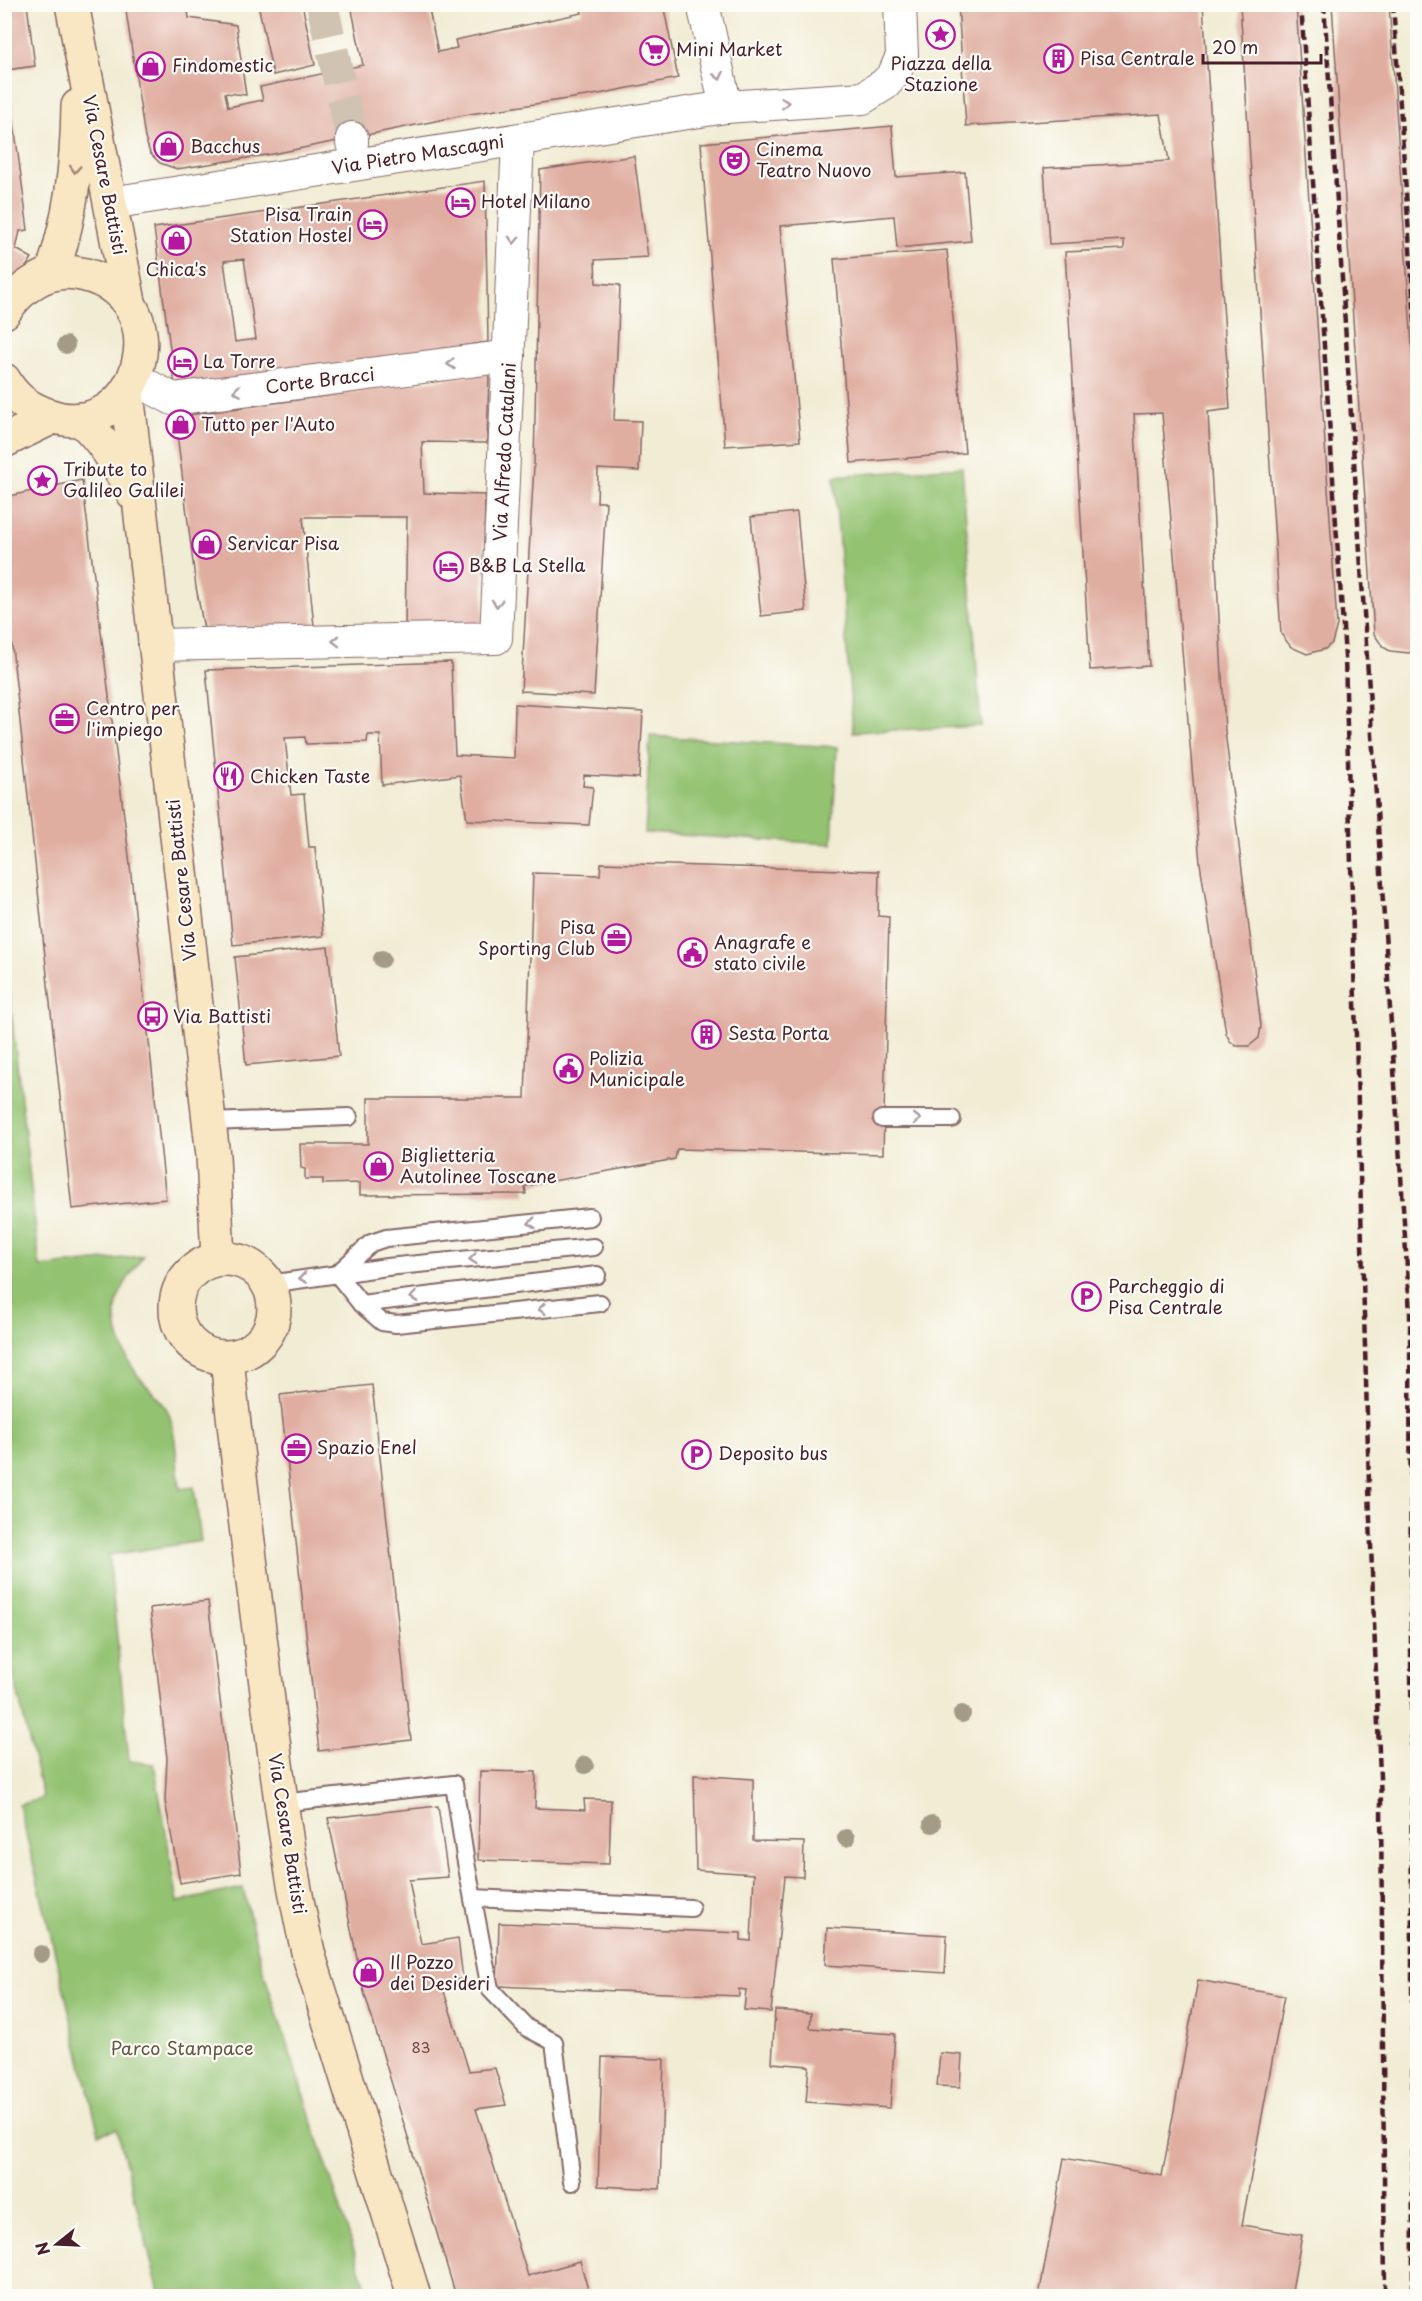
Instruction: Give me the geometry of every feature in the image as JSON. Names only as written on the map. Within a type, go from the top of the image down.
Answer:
[{"type":"main road","name":"Via Cesare Battisti","points":[[72,4],[129,302],[138,320],[142,340],[141,360],[131,386],[138,502],[215,1177],[218,1259]]},
{"type":"main road","name":"Via Cesare Battisti","points":[[52,274],[72,203],[79,48]]},
{"type":"main road","points":[[4,312],[15,296],[32,282],[52,274],[73,272],[94,277],[113,287],[129,302]]},
{"type":"main road","points":[[4,380],[23,403],[33,410],[67,418],[91,417],[114,405],[131,386]]},
{"type":"main road","name":"Via Cesare Battisti","points":[[67,418],[96,434],[111,452],[138,502]]},
{"type":"main road","points":[[4,441],[67,418]]},
{"type":"main road","points":[[218,1259],[246,1263],[259,1272],[269,1284],[274,1301],[273,1318],[267,1333],[257,1346],[243,1355],[227,1358],[211,1356],[196,1349],[185,1338],[177,1323],[175,1307],[178,1291],[186,1276],[198,1266],[218,1259]]},
{"type":"main road","name":"Via Cesare Battisti","points":[[227,1358],[236,1453],[281,1803],[297,1907],[309,1956],[414,2296]]},
{"type":"street","points":[[703,4],[726,107],[863,98],[873,93],[894,74],[902,56],[900,4]]},
{"type":"street","name":"Via Pietro Mascagni","points":[[111,204],[726,107]]},
{"type":"street","name":"Via Alfredo Catalani","points":[[154,645],[496,638],[518,140]]},
{"type":"street","name":"Corte Bracci","points":[[131,386],[173,399],[509,356]]},
{"type":"lane","points":[[209,1122],[349,1117]]},
{"type":"lane","points":[[882,1119],[952,1119]]},
{"type":"lane","points":[[338,1274],[371,1243],[386,1238],[590,1217]]},
{"type":"lane","points":[[269,1284],[338,1274],[594,1247]]},
{"type":"lane","points":[[338,1274],[361,1304],[382,1322],[396,1324],[600,1304]]},
{"type":"lane","points":[[361,1304],[597,1275]]},
{"type":"lane","points":[[281,1803],[454,1784],[490,1989],[527,2028],[554,2042],[572,2182]]},
{"type":"lane","points":[[473,1898],[691,1908]]},
{"type":"green space","points":[[962,467],[981,726],[853,732],[834,476]]},
{"type":"green space","points":[[650,736],[837,747],[832,844],[645,833]]},
{"type":"green space","name":"Parco Stampace","points":[[4,948],[40,1267],[143,1256],[126,1281],[117,1302],[117,1327],[125,1353],[134,1370],[162,1403],[171,1419],[180,1489],[194,1487],[201,1541],[109,1555],[129,1761],[154,1764],[178,1902],[243,1888],[261,1964],[369,2296],[160,2296],[117,2129],[99,2134],[19,1805],[43,1798],[4,1636]]},
{"type":"building","points":[[4,4],[27,4],[35,66],[7,70],[28,230],[20,231],[16,249],[32,258],[4,302]]},
{"type":"building","points":[[125,4],[187,4],[189,18],[236,25],[246,95],[225,93],[228,107],[263,100],[260,87],[363,65],[351,5],[428,5],[438,52],[457,48],[455,40],[582,13],[580,4],[663,4],[678,78],[599,94],[470,114],[273,154],[177,169],[160,163],[150,153],[145,138]]},
{"type":"building","points":[[258,4],[302,4],[315,65],[273,75]]},
{"type":"building","points":[[958,4],[1203,4],[1230,409],[1208,412],[1225,731],[1261,1026],[1259,1038],[1249,1046],[1236,1046],[1226,1033],[1200,863],[1162,413],[1134,414],[1149,666],[1090,670],[1065,252],[1124,249],[1124,240],[1049,244],[1044,168],[1169,161],[1161,114],[966,126]]},
{"type":"building","points":[[1240,4],[1296,4],[1337,625],[1332,643],[1325,649],[1307,654],[1291,647],[1281,634]]},
{"type":"building","points":[[1332,4],[1389,4],[1418,436],[1418,649],[1409,653],[1390,651],[1383,647],[1374,634]]},
{"type":"building","points":[[892,126],[896,177],[965,172],[971,241],[897,248],[894,216],[780,226],[800,441],[725,446],[701,143]]},
{"type":"building","points":[[634,156],[648,257],[595,260],[596,283],[620,285],[614,420],[641,421],[639,471],[598,469],[597,502],[606,502],[594,695],[521,691],[534,466],[540,170]]},
{"type":"building","points":[[485,181],[488,342],[262,376],[175,386],[154,228]],"holes":[[[244,259],[256,339],[235,342],[224,261]]]},
{"type":"building","points":[[947,250],[965,453],[851,463],[834,259]]},
{"type":"building","points":[[489,373],[487,443],[422,442],[424,493],[485,495],[483,627],[405,626],[407,517],[303,517],[314,626],[204,629],[196,587],[175,417]]},
{"type":"building","name":"Centro per l'impiego","points":[[82,480],[129,856],[166,1199],[72,1209],[5,581],[5,497]]},
{"type":"building","points":[[797,512],[806,611],[761,616],[751,517]]},
{"type":"building","points":[[451,662],[455,755],[514,758],[515,704],[643,712],[639,778],[584,775],[583,786],[593,787],[589,825],[467,820],[460,775],[382,785],[380,735],[368,735],[367,742],[306,744],[305,737],[285,738],[291,795],[304,794],[309,847],[315,847],[323,936],[233,945],[206,670]]},
{"type":"building","name":"Sesta Porta","points":[[601,863],[879,871],[878,916],[889,917],[883,1154],[677,1149],[675,1159],[525,1186],[526,1194],[360,1195],[360,1183],[323,1184],[323,1179],[305,1179],[305,1169],[301,1168],[300,1144],[368,1144],[368,1098],[525,1098],[533,873],[600,875]]},
{"type":"building","points":[[328,947],[339,1056],[246,1065],[235,957]]},
{"type":"building","points":[[372,1385],[411,1740],[319,1751],[280,1395]]},
{"type":"building","points":[[208,1601],[241,1873],[180,1883],[165,1801],[167,1758],[150,1608]]},
{"type":"building","points":[[480,1771],[536,1772],[535,1808],[585,1810],[584,1799],[611,1800],[609,1864],[478,1860]]},
{"type":"building","points":[[694,1775],[753,1779],[753,1841],[804,1842],[803,1877],[785,1876],[771,2012],[744,2010],[746,1990],[739,1989],[739,1996],[497,1986],[499,1923],[741,1933],[741,1940],[751,1941],[754,1874],[696,1870]]},
{"type":"building","points":[[438,1806],[448,1877],[409,1880],[421,1944],[458,1938],[463,1979],[441,1982],[469,2071],[495,2068],[506,2105],[476,2109],[528,2276],[580,2261],[589,2293],[575,2296],[456,2296],[364,1992],[328,1818]]},
{"type":"building","points":[[827,1928],[947,1935],[945,1973],[825,1965]]},
{"type":"building","points":[[1198,1980],[1284,1996],[1242,2225],[1302,2235],[1291,2296],[1039,2296],[1064,2158],[1162,2176]]},
{"type":"building","points":[[775,2010],[811,2013],[810,2028],[895,2034],[890,2108],[806,2102],[809,2066],[772,2063]]},
{"type":"building","points":[[940,2053],[962,2055],[960,2087],[937,2086]]},
{"type":"building","points":[[602,2057],[664,2059],[660,2189],[598,2186]]},
{"type":"tunnel","points":[[322,4],[352,138]]},
{"type":"railway","points":[[1301,4],[1345,657],[1370,1519],[1381,1803],[1385,2296]]},
{"type":"railway","points":[[1324,4],[1410,1313],[1413,2296]]},
{"type":"railway","points":[[1393,4],[1418,365]]},
{"type":"place","name":"Piazza della Stazione","points":[[941,35]]},
{"type":"place","name":"Mini Market","points":[[655,50]]},
{"type":"place","name":"Pisa Centrale","points":[[1059,59]]},
{"type":"place","name":"Findomestic","points":[[151,66]]},
{"type":"place","name":"Bacchus","points":[[169,147]]},
{"type":"place","name":"Cinema Teatro Nuovo","points":[[735,160]]},
{"type":"place","name":"Hotel Milano","points":[[460,202]]},
{"type":"place","name":"Pisa Train Station Hostel","points":[[373,225]]},
{"type":"place","name":"Chica's","points":[[176,241]]},
{"type":"place","name":"La Torre","points":[[182,362]]},
{"type":"place","name":"Tutto per l'Auto","points":[[180,425]]},
{"type":"place","name":"Tribute to Galileo Galilei","points":[[42,480]]},
{"type":"place","name":"Servicar Pisa","points":[[206,544]]},
{"type":"place","name":"B&B La Stella","points":[[448,566]]},
{"type":"place","name":"Centro per l'impiego","points":[[65,719]]},
{"type":"place","name":"Chicken Taste","points":[[229,777]]},
{"type":"place","name":"Pisa Sporting Club","points":[[616,938]]},
{"type":"place","name":"Anagrafe e stato civile","points":[[693,953]]},
{"type":"place","name":"Via Battisti","points":[[152,1017]]},
{"type":"place","name":"Sesta Porta","points":[[707,1034]]},
{"type":"place","name":"Polizia Municipale","points":[[568,1069]]},
{"type":"place","name":"Biglietteria Autolinee Toscane","points":[[379,1166]]},
{"type":"place","name":"Parcheggio di Pisa Centrale","points":[[1087,1297]]},
{"type":"place","name":"Spazio Enel","points":[[296,1448]]},
{"type":"place","name":"Deposito bus","points":[[697,1454]]},
{"type":"place","name":"Il Pozzo dei Desideri","points":[[369,1973]]}]
